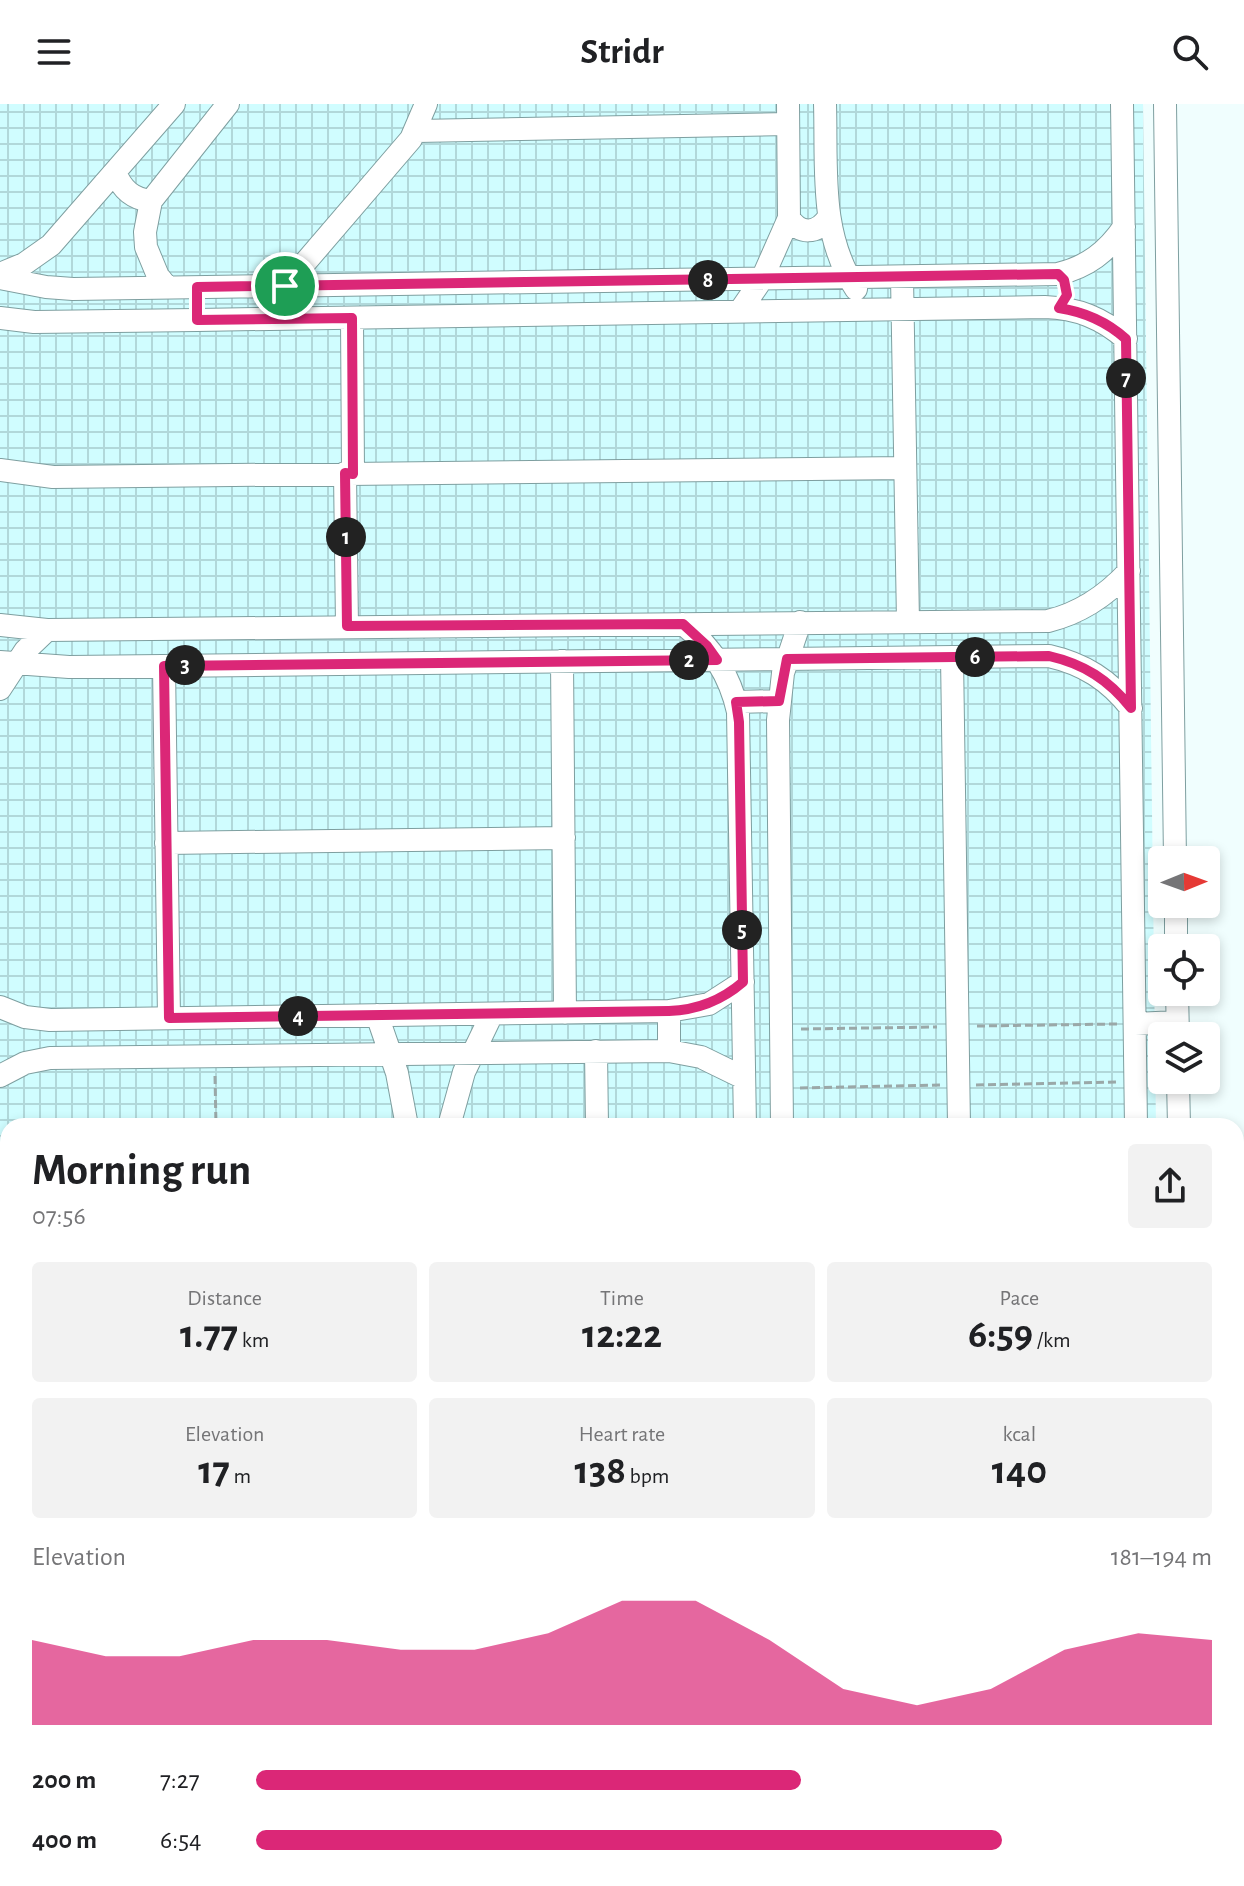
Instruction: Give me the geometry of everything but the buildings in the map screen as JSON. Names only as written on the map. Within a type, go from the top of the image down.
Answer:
[{"type":"street","points":[[0,276],[51,245],[174,104]]},
{"type":"street","points":[[167,287],[158,276],[146,247],[151,201],[228,104]]},
{"type":"street","points":[[285,286],[417,131],[426,104]]},
{"type":"street","points":[[825,104],[828,218],[835,249],[848,278],[870,309]]},
{"type":"street","points":[[1122,104],[1136,1118]]},
{"type":"street","points":[[1165,104],[1175,846]]},
{"type":"street","points":[[417,131],[788,114],[789,218],[762,279],[740,311]]},
{"type":"street","points":[[115,172],[119,182],[132,196],[151,201]]},
{"type":"street","points":[[789,218],[794,225],[809,231],[823,225],[828,218]]},
{"type":"street","points":[[0,276],[46,287],[73,289],[1058,274],[1096,258],[1124,227]]},
{"type":"street","points":[[1058,274],[1064,280],[1067,295],[1059,308]]},
{"type":"street","points":[[902,277],[908,622]]},
{"type":"street","points":[[197,287],[197,320]]},
{"type":"street","points":[[0,318],[34,322],[1059,308],[1088,315],[1126,339]]},
{"type":"street","points":[[347,626],[352,318]]},
{"type":"street","points":[[0,470],[53,477],[905,468]]},
{"type":"street","points":[[0,625],[47,630],[1048,621],[1087,607],[1110,591],[1129,571]]},
{"type":"street","points":[[1048,621],[1049,656]]},
{"type":"street","points":[[782,1118],[779,701],[787,659],[800,622]]},
{"type":"street","points":[[683,624],[717,660],[736,702],[745,1118]]},
{"type":"street","points":[[0,689],[7,663],[47,630]]},
{"type":"street","points":[[7,663],[164,666],[1049,656],[1095,673],[1131,708]]},
{"type":"street","points":[[952,657],[959,1118]]},
{"type":"street","points":[[562,661],[565,1013]]},
{"type":"street","points":[[164,666],[169,1018]]},
{"type":"street","points":[[736,702],[779,701]]},
{"type":"street","points":[[166,843],[564,838]]},
{"type":"street","points":[[0,1007],[25,1017],[50,1020],[682,1011],[709,1004],[743,982]]},
{"type":"street","points":[[669,1011],[669,1051]]},
{"type":"street","points":[[451,1118],[472,1053],[492,1014]]},
{"type":"street","points":[[377,1015],[391,1054],[405,1118]]},
{"type":"street","points":[[50,1020],[50,1058]]},
{"type":"street","points":[[1135,1024],[1148,1026]]},
{"type":"street","points":[[596,1051],[597,1118]]},
{"type":"street","points":[[0,1076],[25,1063],[50,1058],[669,1051],[701,1057],[744,1078]]},
{"type":"street","points":[[1178,1094],[1179,1118]]},
{"type":"path","points":[[215,1056],[216,1118]]},
{"type":"shaded area","points":[[0,104],[1143,104],[1152,846],[1148,846],[1148,918],[1153,918],[1154,934],[1148,934],[1148,1006],[1154,1006],[1155,1022],[1148,1022],[1148,1094],[1156,1094],[1156,1118],[0,1118]]},
{"type":"route","points":[[1058,274],[1067,287],[1067,295],[1059,308],[1074,310],[1102,321],[1126,339],[1131,708],[1109,683],[1095,673],[1049,656],[787,659],[779,701],[736,702],[739,722],[743,982],[709,1004],[682,1011],[169,1018],[164,666],[717,660],[696,634],[683,624],[347,626],[345,473],[353,474],[352,318],[197,320],[197,287],[285,286],[1058,274]]}]
